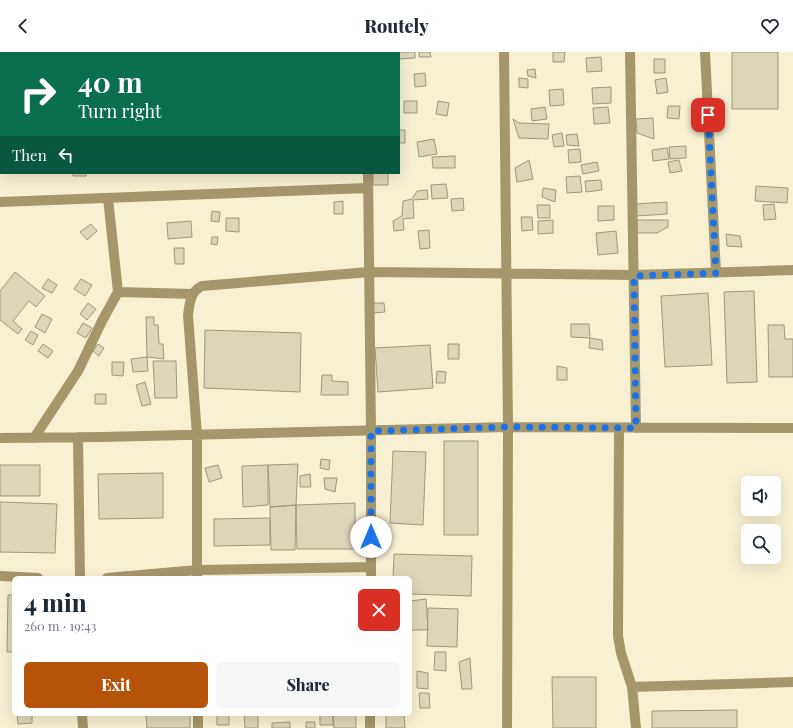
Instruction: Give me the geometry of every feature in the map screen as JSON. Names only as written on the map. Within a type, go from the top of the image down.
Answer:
[{"type":"street","points":[[504,52],[508,427],[507,728]]},
{"type":"street","points":[[630,52],[636,428]]},
{"type":"street","points":[[705,52],[716,273]]},
{"type":"street","points":[[368,174],[371,576]]},
{"type":"street","points":[[0,202],[368,188]]},
{"type":"street","points":[[34,438],[78,370],[118,292],[108,198]]},
{"type":"street","points":[[197,574],[197,435],[188,315],[190,302],[196,289],[202,286],[369,272],[634,276],[793,270]]},
{"type":"street","points":[[118,292],[193,294]]},
{"type":"street","points":[[0,438],[197,435],[508,427],[793,428]]},
{"type":"street","points":[[619,428],[618,636],[632,687],[636,728]]},
{"type":"street","points":[[78,437],[80,576]]},
{"type":"street","points":[[152,576],[371,567]]},
{"type":"street","points":[[0,576],[12,577]]},
{"type":"street","points":[[632,687],[793,682]]},
{"type":"street","points":[[82,716],[83,728]]},
{"type":"street","points":[[198,716],[198,728]]},
{"type":"street","points":[[370,716],[370,728]]},
{"type":"building","points":[[400,52],[415,52],[415,58],[400,59]]},
{"type":"building","points":[[419,52],[430,52],[431,57],[419,57]]},
{"type":"building","points":[[553,52],[565,52],[564,62],[553,62]]},
{"type":"building","points":[[732,52],[778,52],[778,109],[732,109]]},
{"type":"building","points":[[601,57],[602,71],[587,72],[586,58]]},
{"type":"building","points":[[654,59],[665,59],[665,73],[654,73]]},
{"type":"building","points":[[535,69],[536,78],[528,76],[527,70]]},
{"type":"building","points":[[425,73],[426,86],[415,87],[414,74]]},
{"type":"building","points":[[519,78],[528,79],[528,88],[519,87]]},
{"type":"building","points":[[666,78],[668,92],[657,94],[655,80]]},
{"type":"building","points":[[611,87],[611,103],[593,104],[592,88]]},
{"type":"building","points":[[563,89],[564,105],[550,106],[549,90]]},
{"type":"building","points":[[404,101],[417,101],[417,113],[404,113]]},
{"type":"building","points":[[438,101],[449,103],[447,116],[436,114]]},
{"type":"building","points":[[668,106],[680,106],[679,119],[667,118]]},
{"type":"building","points":[[545,107],[547,119],[532,121],[531,109]]},
{"type":"building","points":[[608,107],[610,123],[594,124],[593,108]]},
{"type":"building","points":[[653,118],[654,139],[637,133],[636,119]]},
{"type":"building","points":[[513,119],[519,123],[549,124],[548,139],[519,138]]},
{"type":"building","points":[[400,130],[405,130],[405,143],[400,143]]},
{"type":"building","points":[[562,133],[564,146],[554,147],[552,135]]},
{"type":"building","points":[[577,134],[579,146],[567,145],[566,135]]},
{"type":"building","points":[[434,139],[437,154],[419,157],[417,142]]},
{"type":"building","points":[[686,146],[686,158],[670,159],[669,147]]},
{"type":"building","points":[[667,148],[669,159],[653,161],[652,150]]},
{"type":"building","points":[[580,149],[581,162],[569,163],[568,150]]},
{"type":"building","points":[[455,156],[455,168],[433,168],[432,157]]},
{"type":"building","points":[[529,160],[533,179],[517,182],[515,168]]},
{"type":"building","points":[[679,160],[682,171],[670,173],[668,162]]},
{"type":"building","points":[[597,162],[599,171],[583,174],[581,165]]},
{"type":"building","points":[[73,174],[86,174],[86,176],[73,176]]},
{"type":"building","points":[[373,174],[388,174],[388,185],[373,185]]},
{"type":"building","points":[[580,176],[582,192],[567,193],[566,177]]},
{"type":"building","points":[[601,180],[602,190],[586,192],[585,181]]},
{"type":"building","points":[[446,184],[448,198],[432,199],[431,185]]},
{"type":"building","points":[[756,186],[788,188],[787,203],[755,201]]},
{"type":"building","points":[[543,188],[556,190],[555,202],[542,197]]},
{"type":"building","points":[[427,190],[428,199],[413,200],[414,218],[403,219],[404,230],[394,231],[393,221],[402,216],[403,201],[412,199],[417,191]]},
{"type":"building","points":[[463,198],[464,210],[452,211],[451,199]]},
{"type":"building","points":[[343,201],[343,214],[334,214],[334,202]]},
{"type":"building","points":[[667,202],[667,214],[636,216],[635,204]]},
{"type":"building","points":[[774,204],[776,219],[764,220],[763,205]]},
{"type":"building","points":[[537,205],[550,205],[550,218],[538,218]]},
{"type":"building","points":[[598,206],[614,206],[614,220],[598,221]]},
{"type":"building","points":[[212,211],[220,212],[219,222],[211,221]]},
{"type":"building","points":[[521,217],[532,217],[533,230],[522,231]]},
{"type":"building","points":[[226,218],[239,218],[239,232],[226,231]]},
{"type":"building","points":[[553,220],[553,233],[538,234],[538,221]]},
{"type":"building","points":[[637,220],[668,220],[668,227],[657,233],[637,233]]},
{"type":"building","points":[[191,221],[192,237],[168,239],[167,223]]},
{"type":"building","points":[[91,224],[97,231],[87,240],[80,232]]},
{"type":"building","points":[[429,230],[430,248],[420,249],[418,231]]},
{"type":"building","points":[[616,231],[618,253],[598,255],[596,233]]},
{"type":"building","points":[[726,234],[740,236],[742,247],[727,246]]},
{"type":"building","points":[[212,237],[218,237],[217,245],[211,244]]},
{"type":"building","points":[[174,248],[184,248],[184,264],[175,264]]},
{"type":"building","points":[[15,272],[45,296],[36,307],[29,301],[13,321],[22,329],[18,334],[0,320],[0,291]]},
{"type":"building","points":[[48,279],[57,285],[52,293],[42,288]]},
{"type":"building","points":[[81,279],[92,285],[85,296],[74,289]]},
{"type":"building","points":[[754,291],[757,382],[727,383],[724,292]]},
{"type":"building","points":[[708,293],[712,365],[665,367],[661,296]]},
{"type":"building","points":[[88,303],[96,309],[87,320],[80,314]]},
{"type":"building","points":[[373,303],[384,303],[385,312],[373,313]]},
{"type":"building","points":[[42,314],[52,319],[45,333],[35,327]]},
{"type":"building","points":[[146,317],[154,317],[154,325],[158,325],[159,344],[163,344],[164,359],[147,357]]},
{"type":"building","points":[[83,323],[92,328],[86,338],[77,333]]},
{"type":"building","points":[[571,324],[589,324],[590,338],[571,337]]},
{"type":"building","points":[[768,325],[784,325],[785,339],[793,339],[793,377],[769,377]]},
{"type":"building","points":[[205,330],[301,333],[300,392],[204,388]]},
{"type":"building","points":[[31,331],[38,335],[33,345],[25,340]]},
{"type":"building","points":[[590,338],[602,340],[603,350],[589,348]]},
{"type":"building","points":[[43,344],[53,351],[48,358],[38,351]]},
{"type":"building","points":[[98,344],[104,348],[99,356],[93,351]]},
{"type":"building","points":[[448,344],[459,344],[459,359],[448,359]]},
{"type":"building","points":[[430,345],[433,388],[378,392],[375,348]]},
{"type":"building","points":[[147,357],[148,371],[133,372],[131,359]]},
{"type":"building","points":[[153,361],[176,361],[177,398],[155,398]]},
{"type":"building","points":[[112,362],[124,362],[123,376],[112,375]]},
{"type":"building","points":[[557,366],[567,368],[567,380],[557,380]]},
{"type":"building","points":[[437,371],[446,372],[445,383],[436,383]]},
{"type":"building","points":[[322,375],[332,375],[332,381],[348,382],[348,395],[321,395]]},
{"type":"building","points":[[145,382],[151,404],[142,406],[136,385]]},
{"type":"building","points":[[95,394],[106,394],[106,404],[95,404]]},
{"type":"building","points":[[444,441],[478,441],[478,535],[444,535]]},
{"type":"building","points":[[393,451],[426,452],[423,525],[390,523]]},
{"type":"building","points":[[321,459],[330,460],[329,470],[320,468]]},
{"type":"building","points":[[298,464],[296,505],[270,507],[268,465]]},
{"type":"building","points":[[0,465],[40,465],[40,496],[0,496]]},
{"type":"building","points":[[218,465],[222,478],[209,482],[205,468]]},
{"type":"building","points":[[268,465],[268,505],[243,507],[242,466]]},
{"type":"building","points":[[163,473],[163,518],[99,519],[98,474]]},
{"type":"building","points":[[310,474],[311,487],[300,487],[300,476]]},
{"type":"building","points":[[324,478],[337,478],[335,492],[325,489]]},
{"type":"building","points":[[0,502],[57,504],[55,553],[0,552]]},
{"type":"building","points":[[355,503],[355,549],[297,549],[296,505]]},
{"type":"building","points":[[296,505],[295,550],[271,550],[270,507]]},
{"type":"building","points":[[270,518],[270,545],[214,546],[214,519]]},
{"type":"building","points":[[394,554],[472,556],[471,596],[412,594],[412,576],[393,576]]},
{"type":"building","points":[[8,595],[12,595],[12,652],[7,652]]},
{"type":"building","points":[[426,599],[428,630],[412,630],[412,601]]},
{"type":"building","points":[[428,608],[458,609],[457,647],[427,646]]},
{"type":"building","points":[[435,652],[446,652],[446,671],[434,670]]},
{"type":"building","points":[[470,658],[472,689],[462,689],[459,662]]},
{"type":"building","points":[[417,671],[428,673],[428,689],[417,688]]},
{"type":"building","points":[[552,677],[596,677],[596,728],[553,728]]},
{"type":"building","points":[[419,693],[429,693],[430,708],[420,708]]},
{"type":"building","points":[[737,710],[737,728],[652,728],[652,711]]},
{"type":"building","points":[[17,716],[32,716],[32,723],[18,724]]},
{"type":"building","points":[[146,716],[190,716],[190,728],[147,728]]},
{"type":"building","points":[[217,716],[229,716],[229,725],[217,725]]},
{"type":"building","points":[[244,716],[258,716],[258,728],[245,728]]},
{"type":"building","points":[[320,716],[333,716],[333,725],[320,725]]},
{"type":"building","points":[[333,716],[356,716],[356,728],[334,728]]},
{"type":"building","points":[[386,716],[404,716],[405,728],[386,728]]},
{"type":"building","points":[[290,722],[290,728],[272,728],[272,723]]},
{"type":"building","points":[[306,722],[315,722],[315,728],[306,728]]},
{"type":"route","points":[[371,537],[371,431],[508,427],[636,428],[634,276],[716,273],[708,115]]}]
